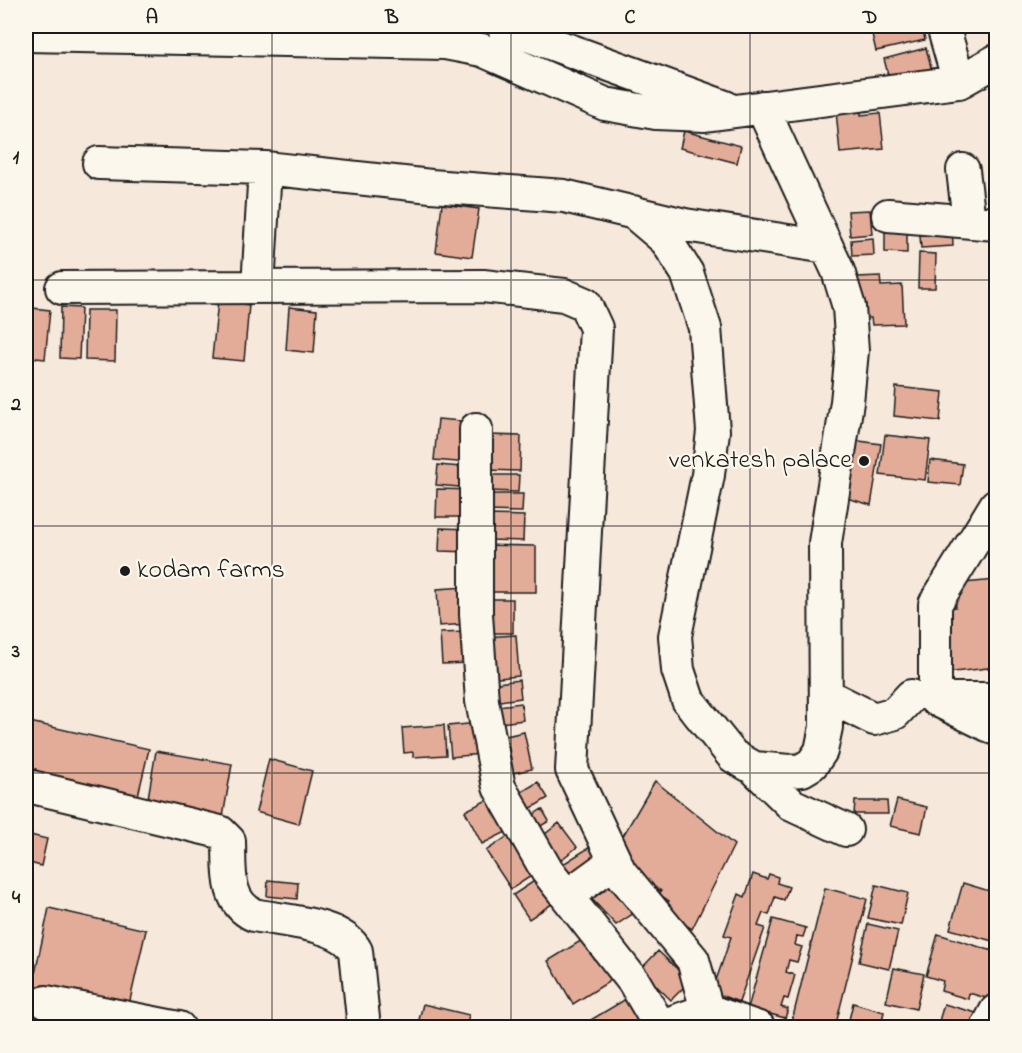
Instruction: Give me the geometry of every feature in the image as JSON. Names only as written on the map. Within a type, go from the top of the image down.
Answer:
[{"type":"street","points":[[503,26],[749,109],[827,247],[838,271],[849,307],[852,351],[847,402],[825,543],[826,727],[821,751],[812,764],[802,770],[754,768]]},
{"type":"street","points":[[943,26],[959,82]]},
{"type":"street","points":[[26,35],[445,43],[482,50],[605,104],[656,112],[705,115],[959,82],[996,61]]},
{"type":"street","points":[[99,163],[265,168],[431,186],[564,196],[685,225],[827,247]]},
{"type":"street","points":[[258,287],[265,168]]},
{"type":"street","points":[[888,214],[983,223],[963,170]]},
{"type":"street","points":[[633,212],[666,240],[687,273],[705,328],[713,431],[708,475],[675,636],[678,670],[688,700],[733,756],[754,768],[792,805],[846,830]]},
{"type":"street","points":[[63,288],[483,286],[577,298],[591,312],[596,328],[572,770],[620,872],[693,960],[707,1010]]},
{"type":"street","points":[[476,429],[476,614],[484,712],[500,788],[547,871],[634,982],[661,1027],[707,1010],[759,1028]]},
{"type":"street","points":[[923,698],[935,604],[996,505]]},
{"type":"street","points":[[826,695],[874,719],[895,713],[923,698],[996,699]]},
{"type":"street","points":[[923,698],[996,729]]},
{"type":"street","points":[[32,787],[220,832],[229,841],[228,877],[235,898],[243,910],[254,915],[333,931],[352,944],[356,951],[364,1028]]},
{"type":"street","points":[[567,896],[615,861]]},
{"type":"street","points":[[46,1002],[179,1028]]},
{"type":"street","points":[[987,1028],[996,1011]]},
{"type":"building","points":[[870,26],[922,26],[925,40],[876,51]]},
{"type":"building","points":[[926,48],[932,71],[890,82],[884,59]]},
{"type":"building","points":[[861,108],[861,115],[880,113],[884,149],[840,153],[836,111]]},
{"type":"building","points":[[684,131],[741,146],[737,163],[680,148]]},
{"type":"building","points":[[442,204],[479,209],[472,257],[436,252]]},
{"type":"building","points":[[870,210],[872,234],[850,236],[848,211]]},
{"type":"building","points":[[952,222],[953,246],[921,248],[919,224]]},
{"type":"building","points":[[885,230],[907,231],[907,253],[885,252]]},
{"type":"building","points":[[873,238],[874,255],[852,256],[851,240]]},
{"type":"building","points":[[919,253],[936,254],[935,288],[918,288]]},
{"type":"building","points":[[880,276],[881,286],[902,285],[904,324],[872,325],[871,318],[859,318],[857,277]]},
{"type":"building","points":[[218,301],[249,305],[244,361],[212,358]]},
{"type":"building","points":[[61,307],[81,308],[79,359],[60,358]]},
{"type":"building","points":[[289,307],[317,310],[314,353],[286,350]]},
{"type":"building","points":[[32,308],[50,310],[45,359],[26,357]]},
{"type":"building","points":[[86,310],[116,310],[115,361],[85,360]]},
{"type":"building","points":[[896,387],[943,392],[940,421],[894,416]]},
{"type":"building","points":[[438,419],[472,422],[469,463],[434,460]]},
{"type":"building","points":[[489,435],[521,436],[520,471],[488,470]]},
{"type":"building","points":[[885,435],[930,440],[925,480],[880,475]]},
{"type":"building","name":"venkatesh palace","points":[[852,440],[881,444],[871,505],[843,497]]},
{"type":"building","points":[[930,460],[963,464],[960,485],[928,482]]},
{"type":"building","points":[[438,465],[473,468],[471,488],[436,485]]},
{"type":"building","points":[[490,475],[519,475],[518,492],[489,491]]},
{"type":"building","points":[[437,489],[475,490],[474,517],[436,517]]},
{"type":"building","points":[[488,494],[523,494],[522,512],[487,511]]},
{"type":"building","points":[[489,515],[524,516],[523,541],[488,540]]},
{"type":"building","points":[[440,528],[472,529],[472,552],[439,551]]},
{"type":"building","points":[[480,545],[536,546],[536,592],[479,592]]},
{"type":"building","points":[[996,580],[996,667],[946,673],[946,609],[956,607],[953,584]]},
{"type":"building","points":[[466,587],[467,624],[439,626],[437,589]]},
{"type":"building","points":[[481,599],[513,599],[513,633],[481,633]]},
{"type":"building","points":[[469,632],[471,663],[442,664],[440,633]]},
{"type":"building","points":[[516,635],[519,676],[488,679],[485,637]]},
{"type":"building","points":[[519,680],[521,698],[493,702],[491,684]]},
{"type":"building","points":[[521,703],[523,720],[494,724],[492,707]]},
{"type":"building","points":[[30,722],[149,749],[136,804],[33,780],[36,769],[26,767],[26,740]]},
{"type":"building","points":[[478,723],[481,754],[451,757],[448,726]]},
{"type":"building","points":[[444,725],[446,755],[413,757],[413,752],[404,753],[402,728]]},
{"type":"building","points":[[524,732],[532,769],[504,775],[497,738]]},
{"type":"building","points":[[156,751],[232,764],[222,823],[146,810]]},
{"type":"building","points":[[269,759],[312,771],[299,824],[256,812]]},
{"type":"building","points":[[655,781],[734,845],[692,929],[673,917],[675,914],[665,907],[669,901],[659,894],[661,891],[640,878],[643,873],[626,859],[629,854],[617,846]]},
{"type":"building","points":[[538,782],[548,798],[520,815],[510,799]]},
{"type":"building","points":[[493,797],[510,830],[482,844],[465,811]]},
{"type":"building","points":[[897,800],[927,807],[921,833],[890,826]]},
{"type":"building","points":[[855,801],[887,801],[888,814],[854,814]]},
{"type":"building","points":[[542,809],[549,821],[531,832],[524,821]]},
{"type":"building","points":[[559,823],[577,847],[557,863],[539,839]]},
{"type":"building","points":[[26,834],[47,839],[41,866],[26,862]]},
{"type":"building","points":[[511,834],[536,873],[511,889],[486,851]]},
{"type":"building","points":[[590,847],[603,867],[574,887],[560,866]]},
{"type":"building","points":[[753,874],[767,879],[769,874],[778,877],[777,883],[789,887],[784,900],[775,897],[769,915],[763,913],[758,926],[765,928],[739,1002],[712,992],[731,937],[724,935],[739,894],[745,897]]},
{"type":"building","points":[[542,876],[558,900],[529,919],[513,895]]},
{"type":"building","points":[[613,877],[640,909],[616,925],[589,896]]},
{"type":"building","points":[[268,880],[298,883],[297,899],[267,896]]},
{"type":"building","points":[[963,883],[996,893],[996,942],[950,929]]},
{"type":"building","points":[[876,885],[908,893],[901,925],[868,918]]},
{"type":"building","points":[[825,888],[867,899],[835,1028],[819,1028],[792,1021]]},
{"type":"building","points":[[49,908],[146,930],[128,1009],[32,988]]},
{"type":"building","points":[[773,919],[806,928],[803,937],[797,936],[795,945],[802,947],[797,962],[789,960],[786,972],[795,975],[788,999],[784,998],[781,1007],[788,1009],[785,1018],[748,1008]]},
{"type":"building","points":[[868,924],[898,931],[889,969],[859,962]]},
{"type":"building","points":[[938,934],[996,952],[996,1001],[969,993],[968,999],[941,991],[943,981],[926,976]]},
{"type":"building","points":[[587,937],[613,979],[573,1004],[548,961]]},
{"type":"building","points":[[658,951],[690,981],[671,1000],[640,970]]},
{"type":"building","points":[[894,968],[924,974],[916,1009],[886,1002]]},
{"type":"building","points":[[626,999],[643,1027],[593,1028],[589,1021]]},
{"type":"building","points":[[853,1003],[884,1012],[880,1028],[849,1020]]},
{"type":"building","points":[[423,1004],[469,1015],[466,1028],[417,1028]]},
{"type":"building","points":[[944,1004],[980,1014],[976,1028],[937,1028]]},
{"type":"place","name":"venkatesh palace","points":[[864,461]]},
{"type":"place","name":"kodam farms","points":[[125,571]]}]
